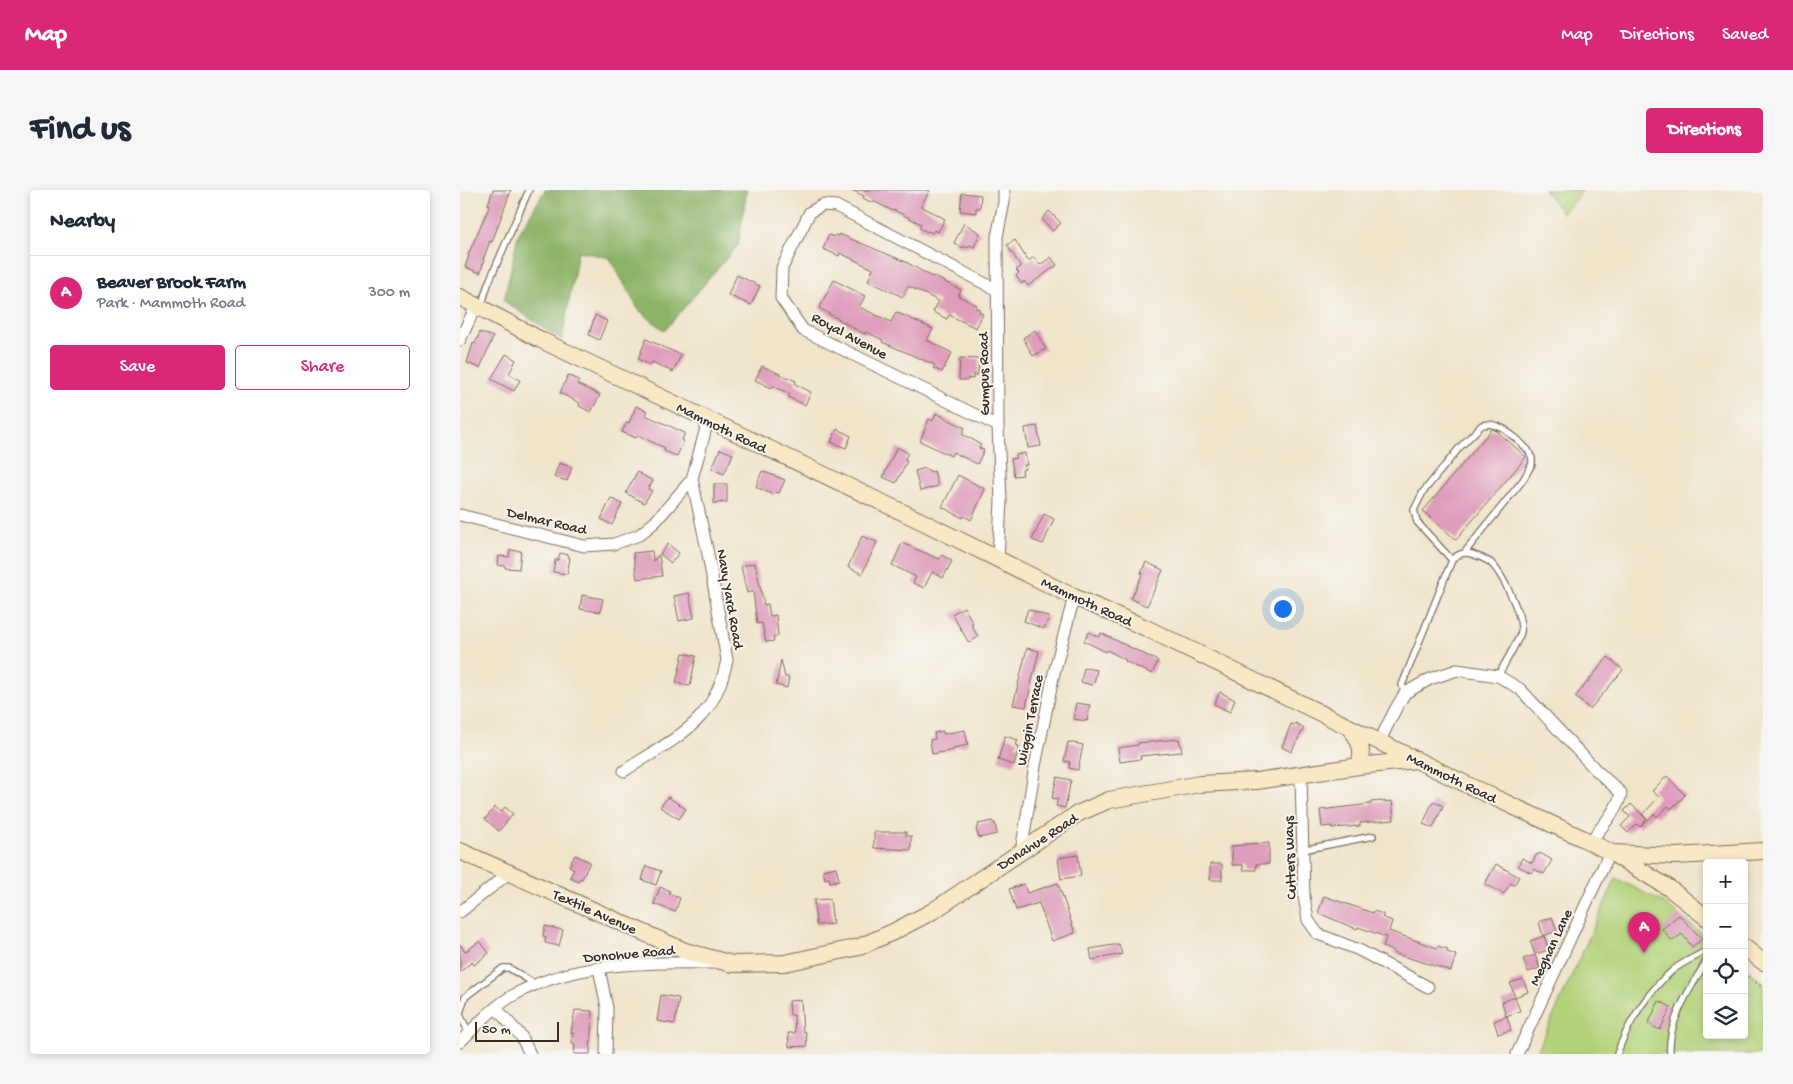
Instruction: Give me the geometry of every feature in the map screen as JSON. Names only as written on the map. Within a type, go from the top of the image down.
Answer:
[{"type":"main road","name":"Mammoth Road","points":[[460,298],[541,340],[708,421],[1074,597],[1146,628],[1478,790],[1590,842],[1669,888],[1703,915]]},
{"type":"main road","points":[[1351,728],[1360,744],[1362,752],[1359,766]]},
{"type":"main road","name":"Donahue Road","points":[[732,964],[784,963],[859,947],[893,932],[932,911],[1051,830],[1077,814],[1109,800],[1200,784],[1256,781],[1359,766],[1418,760]]},
{"type":"main road","name":"Textile Avenue","points":[[460,851],[685,951],[732,964]]},
{"type":"main road","points":[[1610,852],[1676,856],[1763,851]]},
{"type":"main road","points":[[1747,949],[1763,962]]},
{"type":"street","name":"Gumpus Road","points":[[998,559],[1001,501],[998,426],[997,290],[998,237],[1004,202],[1004,190]]},
{"type":"street","name":"Royal Avenue","points":[[997,290],[836,206],[822,205],[810,212],[782,268],[781,298],[802,330],[998,426]]},
{"type":"street","points":[[460,340],[478,308]]},
{"type":"street","name":"Navy Yard Road","points":[[624,771],[678,735],[701,716],[712,700],[724,674],[727,660],[692,479],[708,421]]},
{"type":"street","name":"Delmar Road","points":[[460,515],[584,546],[614,544],[639,535],[655,522],[692,479]]},
{"type":"street","name":"Wiggin Terrace","points":[[1021,852],[1035,766],[1054,673],[1074,597]]},
{"type":"street","points":[[1379,742],[1405,693],[1430,680],[1457,670],[1498,676],[1520,690],[1595,769],[1622,793],[1617,805],[1590,842]]},
{"type":"street","name":"Cutters Ways","points":[[1301,775],[1304,896],[1308,920],[1318,934],[1359,950],[1428,987]]},
{"type":"street","name":"Meghan Lane","points":[[1517,1054],[1610,852]]},
{"type":"street","points":[[460,912],[509,873]]},
{"type":"street","name":"Donohue Road","points":[[460,1042],[496,1008],[511,997],[536,985],[575,973],[598,968],[672,962],[732,964]]},
{"type":"street","points":[[598,968],[607,1008],[606,1054]]},
{"type":"street","points":[[496,1008],[521,1036],[530,1054]]},
{"type":"lane","points":[[478,308],[529,190]]},
{"type":"lane","points":[[1405,693],[1402,685],[1452,560],[1456,555],[1465,552],[1522,480],[1532,464],[1532,458],[1528,450],[1504,429],[1497,426],[1490,424],[1482,425],[1471,435],[1423,492],[1414,510],[1416,522],[1452,560]]},
{"type":"lane","points":[[1465,552],[1489,562],[1513,597],[1518,614],[1521,632],[1498,676]]},
{"type":"lane","points":[[1302,850],[1373,836]]},
{"type":"lane","points":[[1617,1054],[1632,1020],[1645,998],[1674,969],[1703,952]]},
{"type":"lane","points":[[1670,1054],[1670,1040],[1676,1016],[1703,967]]},
{"type":"lane","points":[[470,1033],[460,1014],[465,997],[503,968],[509,968],[536,985]]},
{"type":"path","points":[[1748,976],[1763,988]]},
{"type":"green space","points":[[545,190],[747,190],[738,245],[664,331],[638,309],[610,258],[578,251],[562,340],[504,301],[518,235]]},
{"type":"green space","points":[[1544,190],[1583,190],[1563,214]]},
{"type":"green space","points":[[1616,878],[1662,902],[1703,935],[1703,1039],[1748,1039],[1748,970],[1763,982],[1763,1054],[1536,1054]]},
{"type":"building","points":[[493,190],[511,190],[492,242],[490,241],[480,273],[465,267],[468,255],[490,205],[488,204]]},
{"type":"building","points":[[851,190],[930,190],[921,206],[945,219],[938,232],[934,230],[932,233],[927,232],[919,228],[921,224],[873,201],[872,203],[863,198],[864,196]]},
{"type":"building","points":[[962,193],[981,195],[980,208],[976,208],[976,213],[960,211]]},
{"type":"building","points":[[1049,211],[1061,223],[1053,231],[1042,219]]},
{"type":"building","points":[[964,223],[980,233],[974,247],[969,245],[968,248],[964,246],[963,248],[954,243]]},
{"type":"building","points":[[839,234],[906,262],[932,277],[961,290],[958,296],[977,305],[976,308],[980,309],[979,312],[983,314],[976,328],[949,315],[947,319],[933,312],[939,301],[908,286],[903,297],[868,281],[873,269],[840,253],[839,256],[823,249],[829,235],[834,237]]},
{"type":"building","points":[[1015,240],[1028,261],[1034,257],[1040,265],[1051,257],[1057,265],[1028,286],[1024,281],[1022,284],[1016,276],[1019,273],[1016,270],[1021,267],[1007,245]]},
{"type":"building","points":[[737,275],[760,286],[751,305],[728,295]]},
{"type":"building","points":[[834,280],[865,296],[859,307],[891,322],[896,312],[933,329],[927,340],[952,353],[942,372],[933,368],[935,365],[882,342],[883,340],[866,332],[865,334],[819,308]]},
{"type":"building","points":[[595,315],[607,321],[599,340],[589,335]]},
{"type":"building","points":[[1035,330],[1046,349],[1033,356],[1023,338]]},
{"type":"building","points":[[480,332],[493,337],[480,368],[467,363],[473,343],[475,344]]},
{"type":"building","points":[[646,339],[681,355],[673,372],[652,362],[650,365],[638,359]]},
{"type":"building","points":[[506,354],[516,360],[509,374],[520,380],[514,391],[491,379]]},
{"type":"building","points":[[960,358],[979,359],[978,375],[973,375],[973,379],[959,380]]},
{"type":"building","points":[[762,366],[796,381],[795,384],[811,392],[805,405],[788,397],[790,394],[755,380]]},
{"type":"building","points":[[568,375],[579,380],[577,384],[600,395],[591,412],[579,406],[580,403],[560,393]]},
{"type":"building","points":[[636,406],[647,411],[645,415],[685,433],[682,440],[684,441],[677,456],[664,451],[665,448],[637,435],[636,438],[622,432],[627,422],[629,423]]},
{"type":"building","points":[[936,413],[965,428],[962,434],[981,445],[979,448],[984,450],[977,464],[953,452],[951,456],[920,441],[929,419],[933,421]]},
{"type":"building","points":[[1037,426],[1041,446],[1028,448],[1025,428]]},
{"type":"building","points":[[837,429],[851,436],[846,448],[831,442]]},
{"type":"building","points":[[1492,429],[1497,431],[1526,457],[1456,540],[1423,511]]},
{"type":"building","points":[[897,447],[908,453],[904,460],[907,461],[896,483],[883,477]]},
{"type":"building","points":[[720,449],[733,454],[724,474],[712,469]]},
{"type":"building","points":[[1025,453],[1027,465],[1024,465],[1025,469],[1022,470],[1023,475],[1014,476],[1011,459],[1016,458],[1016,455]]},
{"type":"building","points":[[559,463],[572,467],[567,481],[554,477]]},
{"type":"building","points":[[925,468],[930,472],[934,471],[938,486],[920,491],[915,471]]},
{"type":"building","points":[[762,471],[785,480],[779,493],[775,492],[774,495],[756,487]]},
{"type":"building","points":[[637,472],[653,481],[648,489],[652,491],[644,503],[626,493]]},
{"type":"building","points":[[958,475],[985,489],[971,520],[942,507]]},
{"type":"building","points":[[714,484],[727,484],[727,502],[714,503]]},
{"type":"building","points":[[611,498],[622,504],[612,525],[601,519]]},
{"type":"building","points":[[1044,514],[1054,519],[1043,544],[1032,540]]},
{"type":"building","points":[[862,536],[877,542],[862,574],[848,567]]},
{"type":"building","points":[[902,543],[939,559],[942,555],[952,561],[943,578],[932,572],[924,588],[913,583],[916,577],[892,565]]},
{"type":"building","points":[[668,544],[679,553],[671,563],[660,554]]},
{"type":"building","points":[[510,550],[521,551],[519,569],[505,568],[505,566],[498,565],[499,556],[509,557]]},
{"type":"building","points":[[652,551],[653,561],[659,555],[662,576],[637,579],[633,553]]},
{"type":"building","points":[[560,553],[569,555],[568,557],[570,558],[567,574],[553,572],[555,560],[558,560]]},
{"type":"building","points":[[1146,562],[1163,570],[1147,606],[1131,599]]},
{"type":"building","points":[[755,563],[764,605],[768,604],[770,616],[776,615],[778,636],[773,637],[774,641],[766,642],[762,623],[757,624],[753,591],[747,593],[741,566]]},
{"type":"building","points":[[689,593],[694,618],[679,621],[674,596]]},
{"type":"building","points":[[582,595],[603,599],[600,612],[580,609]]},
{"type":"building","points":[[964,607],[978,637],[969,643],[952,614]]},
{"type":"building","points":[[1028,609],[1049,617],[1044,629],[1024,621]]},
{"type":"building","points":[[1089,632],[1099,637],[1101,633],[1158,661],[1152,674],[1107,650],[1106,652],[1084,641]]},
{"type":"building","points":[[1027,648],[1039,651],[1026,707],[1013,705]]},
{"type":"building","points":[[683,653],[696,656],[690,686],[676,683]]},
{"type":"building","points":[[1608,657],[1623,670],[1590,709],[1575,697]]},
{"type":"building","points":[[781,660],[785,677],[789,677],[787,688],[776,685]]},
{"type":"building","points":[[1084,668],[1097,670],[1092,685],[1081,682]]},
{"type":"building","points":[[1220,692],[1235,700],[1230,712],[1214,704]]},
{"type":"building","points":[[1076,703],[1090,705],[1087,721],[1073,719]]},
{"type":"building","points":[[1295,723],[1304,728],[1291,752],[1282,747],[1291,724],[1294,725]]},
{"type":"building","points":[[965,730],[968,745],[932,754],[930,740],[935,739],[934,733],[943,731],[943,734]]},
{"type":"building","points":[[1005,736],[1018,740],[1016,745],[1019,746],[1014,765],[998,760]]},
{"type":"building","points":[[1179,739],[1182,752],[1140,756],[1141,759],[1120,762],[1118,748],[1138,745],[1138,743]]},
{"type":"building","points":[[1068,742],[1083,745],[1078,770],[1069,768],[1070,762],[1064,761]]},
{"type":"building","points":[[1667,776],[1685,795],[1671,809],[1668,806],[1657,817],[1654,814],[1648,820],[1642,815],[1659,797],[1652,791]]},
{"type":"building","points":[[1057,777],[1071,780],[1065,808],[1056,806],[1058,799],[1052,798]]},
{"type":"building","points":[[668,797],[686,809],[679,819],[660,807]]},
{"type":"building","points":[[1392,801],[1394,820],[1360,823],[1360,826],[1322,827],[1320,810]]},
{"type":"building","points":[[1433,801],[1443,806],[1433,828],[1423,824]]},
{"type":"building","points":[[1631,804],[1647,819],[1640,827],[1637,824],[1628,833],[1621,826],[1630,817],[1624,811]]},
{"type":"building","points":[[495,807],[501,812],[505,807],[513,814],[499,831],[485,819]]},
{"type":"building","points":[[992,821],[995,823],[997,834],[979,838],[976,828],[979,827],[978,824]]},
{"type":"building","points":[[874,832],[906,832],[906,836],[911,836],[911,850],[874,848]]},
{"type":"building","points":[[1269,843],[1269,864],[1256,864],[1256,870],[1243,870],[1243,865],[1232,865],[1232,846]]},
{"type":"building","points":[[1540,853],[1552,860],[1544,874],[1534,869],[1531,873],[1518,866],[1522,858],[1532,863],[1537,854],[1539,855]]},
{"type":"building","points":[[575,855],[590,862],[582,879],[580,878],[578,881],[570,877],[574,869],[569,866]]},
{"type":"building","points":[[1078,855],[1081,876],[1061,879],[1058,858]]},
{"type":"building","points":[[1210,864],[1222,864],[1222,880],[1210,880]]},
{"type":"building","points":[[1496,864],[1519,877],[1514,885],[1511,883],[1504,894],[1485,884]]},
{"type":"building","points":[[646,866],[661,871],[656,885],[642,880]]},
{"type":"building","points":[[836,867],[839,880],[830,882],[829,878],[825,879],[823,870]]},
{"type":"building","points":[[1058,883],[1075,933],[1052,941],[1039,903],[1016,910],[1009,889],[1024,884],[1027,893]]},
{"type":"building","points":[[660,887],[670,891],[669,894],[680,898],[675,912],[654,904]]},
{"type":"building","points":[[1324,896],[1373,913],[1374,911],[1383,914],[1382,917],[1392,921],[1389,931],[1437,948],[1438,946],[1448,949],[1447,952],[1456,955],[1451,971],[1393,953],[1394,951],[1383,947],[1386,937],[1358,927],[1357,929],[1318,913]]},
{"type":"building","points":[[830,899],[833,924],[816,925],[814,900]]},
{"type":"building","points":[[1679,915],[1702,939],[1692,947],[1682,934],[1672,941],[1662,929]]},
{"type":"building","points":[[1552,917],[1557,931],[1543,936],[1539,922]]},
{"type":"building","points":[[545,926],[563,930],[559,946],[545,943],[546,937],[543,936]]},
{"type":"building","points":[[1544,936],[1549,950],[1535,954],[1530,941]]},
{"type":"building","points":[[480,941],[489,953],[474,965],[472,962],[460,972],[460,944],[465,952]]},
{"type":"building","points":[[1119,944],[1122,954],[1092,960],[1090,949]]},
{"type":"building","points":[[1535,955],[1540,968],[1528,972],[1523,959]]},
{"type":"building","points":[[1523,979],[1528,992],[1515,997],[1510,983]]},
{"type":"building","points":[[661,995],[679,998],[675,1024],[657,1021]]},
{"type":"building","points":[[1515,997],[1520,1011],[1506,1016],[1502,1002]]},
{"type":"building","points":[[801,1000],[803,1032],[806,1032],[807,1046],[789,1047],[788,1033],[795,1033],[794,1015],[790,1015],[789,1001]]},
{"type":"building","points":[[1659,1001],[1671,1007],[1660,1030],[1648,1024]]},
{"type":"building","points":[[575,1010],[592,1011],[590,1054],[574,1054],[575,1044],[572,1043],[573,1033],[571,1033]]},
{"type":"building","points":[[1507,1016],[1511,1030],[1498,1034],[1494,1021]]},
{"type":"place","name":"Beaver Brook Farm","points":[[1644,953]]}]
